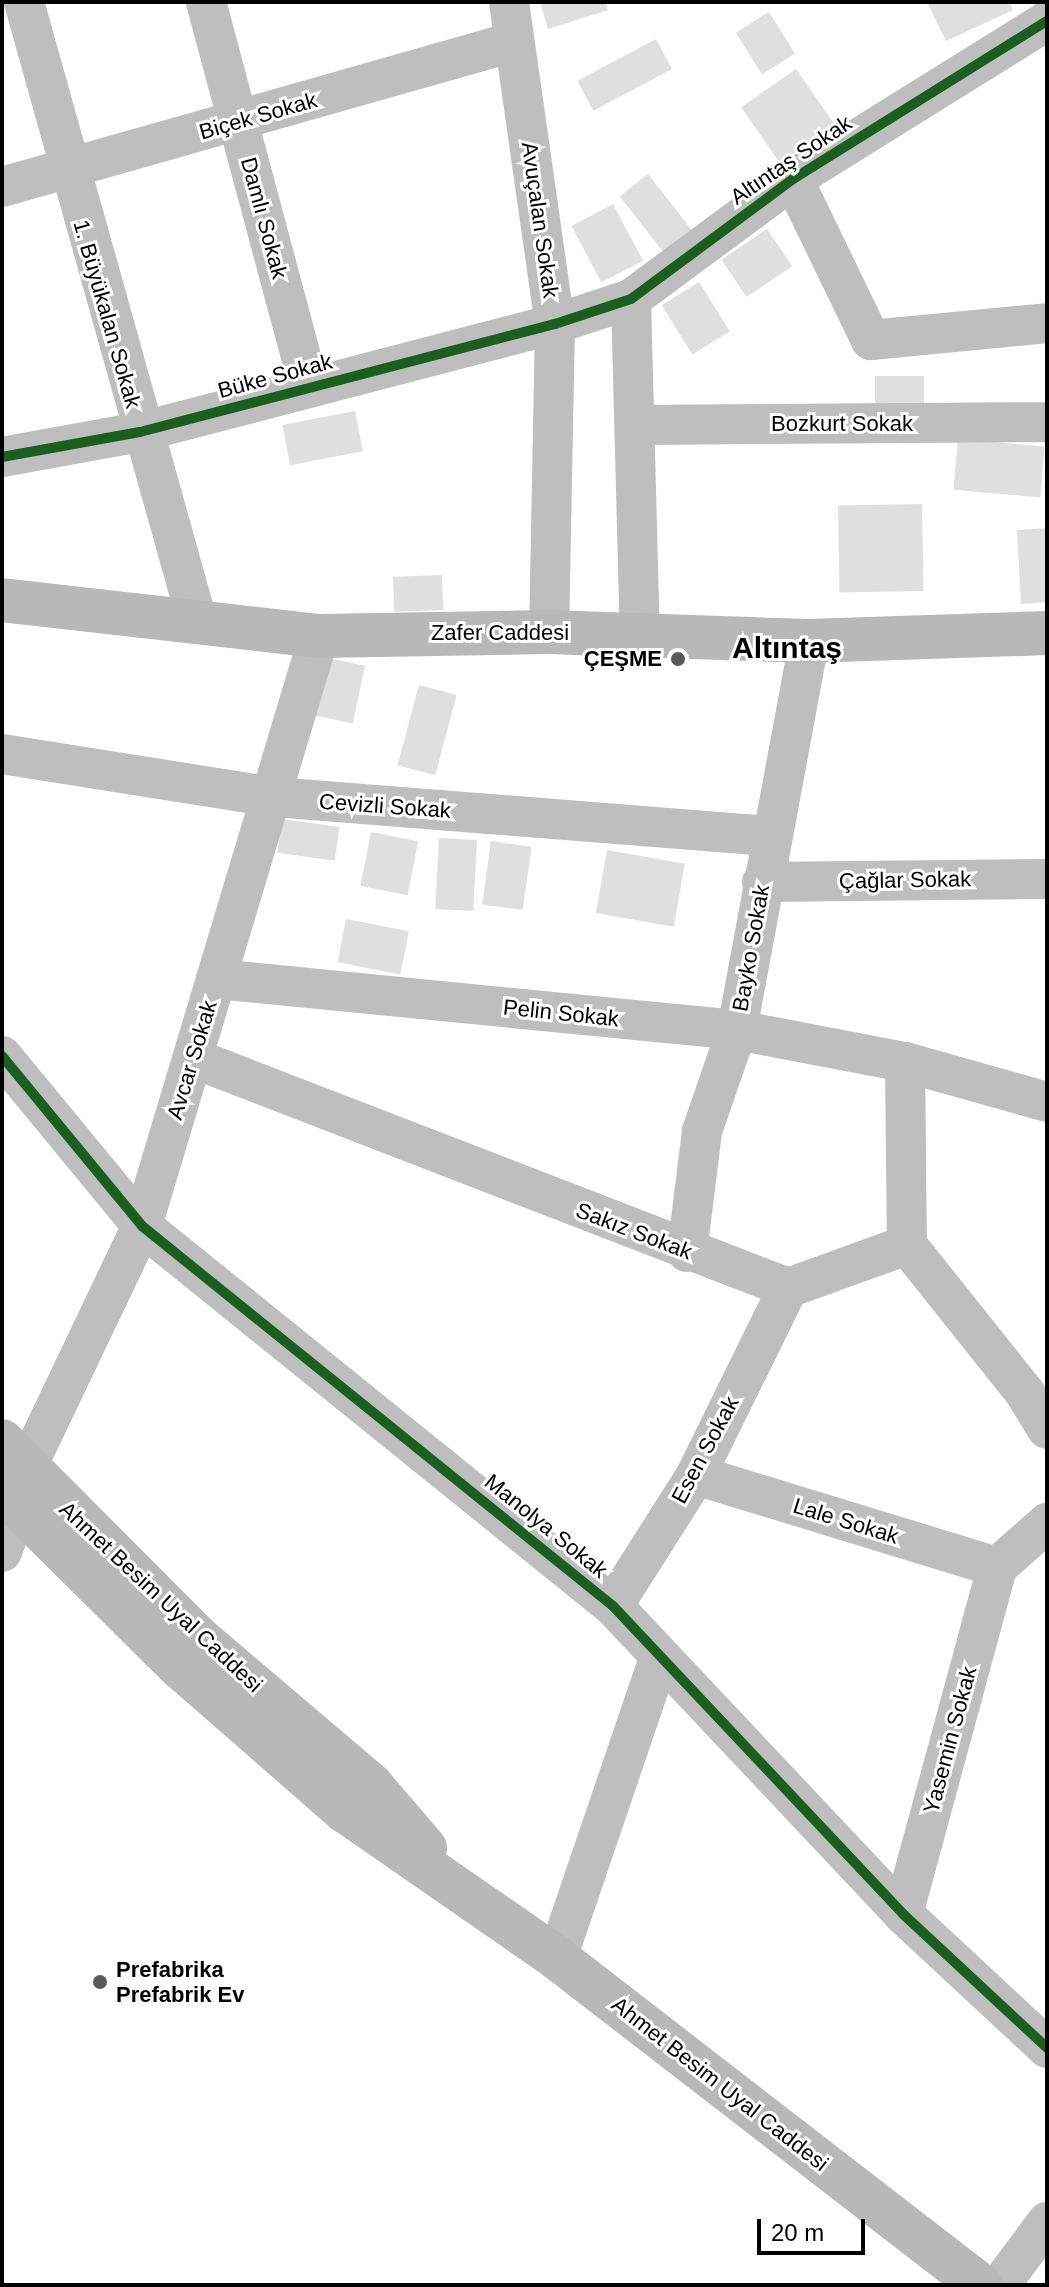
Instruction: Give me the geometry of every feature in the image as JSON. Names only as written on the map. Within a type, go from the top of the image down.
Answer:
[{"type":"street","name":"1. Büyükalan Sokak","points":[[24,2],[140,432],[198,624]]},
{"type":"street","name":"Damlı Sokak","points":[[206,2],[309,387]]},
{"type":"street","name":"Avuçalan Sokak","points":[[509,2],[555,324],[549,632]]},
{"type":"street","name":"Altıntaş Sokak","points":[[555,324],[631,299],[793,179],[1047,21]]},
{"type":"street","name":"Biçek Sokak","points":[[2,187],[513,42]]},
{"type":"street","points":[[793,179],[871,340],[1047,323]]},
{"type":"street","points":[[631,299],[640,636]]},
{"type":"street","name":"Büke Sokak","points":[[2,457],[140,432],[555,324]]},
{"type":"street","name":"Bozkurt Sokak","points":[[636,425],[1047,422]]},
{"type":"street","name":"Zafer Caddesi","points":[[2,600],[319,636],[549,632],[809,641],[1047,633]]},
{"type":"street","name":"Avcar Sokak","points":[[2,1552],[12,1478],[142,1226],[274,797],[319,636]]},
{"type":"street","name":"Bayko Sokak","points":[[687,1252],[702,1131],[737,1030],[770,836],[809,641]]},
{"type":"street","name":"Cevizli Sokak","points":[[2,754],[274,797],[770,836]]},
{"type":"street","name":"Çağlar Sokak","points":[[762,882],[1047,879]]},
{"type":"street","name":"Pelin Sokak","points":[[216,979],[737,1030],[905,1062],[1047,1102]]},
{"type":"street","name":"Manolya Sokak","points":[[2,1056],[142,1226],[613,1606],[659,1659],[903,1914],[1047,2048]]},
{"type":"street","name":"Sakız Sokak","points":[[193,1058],[687,1252],[788,1288]]},
{"type":"street","points":[[905,1062],[907,1245],[1025,1393],[1047,1429]]},
{"type":"street","points":[[788,1288],[907,1245]]},
{"type":"street","name":"Esen Sokak","points":[[613,1606],[696,1475],[788,1288]]},
{"type":"street","name":"Lale Sokak","points":[[696,1475],[997,1567]]},
{"type":"street","name":"Ahmet Besim Uyal Caddesi","points":[[12,1478],[371,1785],[458,1887],[557,1958],[980,2285]]},
{"type":"street","points":[[997,1567],[1047,1523]]},
{"type":"street","name":"Yasemin Sokak","points":[[903,1914],[997,1567]]},
{"type":"street","points":[[557,1958],[659,1659]]},
{"type":"street","points":[[1000,2285],[1047,2222]]},
{"type":"building","points":[[540,2],[605,2],[608,10],[548,29]]},
{"type":"building","points":[[927,2],[1009,2],[1013,10],[946,41]]},
{"type":"building","points":[[769,12],[795,54],[762,74],[736,33]]},
{"type":"building","points":[[656,39],[672,69],[593,111],[577,81]]},
{"type":"building","points":[[796,69],[835,125],[780,163],[741,107]]},
{"type":"building","points":[[648,174],[692,230],[663,252],[620,196]]},
{"type":"building","points":[[613,204],[643,261],[602,283],[572,226]]},
{"type":"building","points":[[767,229],[792,266],[747,297],[721,260]]},
{"type":"building","points":[[699,282],[730,331],[692,355],[662,305]]},
{"type":"building","points":[[875,376],[924,376],[924,417],[875,417]]},
{"type":"building","points":[[355,411],[363,451],[290,465],[282,425]]},
{"type":"building","points":[[958,439],[1045,447],[1040,497],[954,490]]},
{"type":"building","points":[[922,504],[924,591],[840,592],[838,505]]},
{"type":"building","points":[[1047,528],[1047,602],[1021,604],[1017,530]]},
{"type":"building","points":[[442,575],[443,610],[394,612],[393,577]]},
{"type":"building","points":[[324,657],[365,666],[353,723],[312,715]]},
{"type":"building","points":[[419,685],[457,695],[435,775],[398,765]]},
{"type":"building","points":[[282,819],[339,827],[335,861],[277,853]]},
{"type":"building","points":[[371,832],[418,841],[408,895],[361,886]]},
{"type":"building","points":[[439,838],[477,840],[473,911],[435,909]]},
{"type":"building","points":[[491,841],[532,847],[523,910],[482,904]]},
{"type":"building","points":[[607,850],[685,864],[674,927],[596,913]]},
{"type":"building","points":[[346,919],[409,931],[400,974],[338,962]]},
{"type":"cycle path","points":[[2,457],[140,432],[555,324],[631,299],[793,179],[1047,21]]},
{"type":"cycle path","points":[[2,1056],[142,1226],[613,1606],[903,1914],[1047,2048]]},
{"type":"place","name":"ÇEŞME","points":[[678,659]]},
{"type":"place","name":"Prefabrika Prefabrik Ev","points":[[100,1982]]},
{"type":"district","name":"Altıntaş","points":[[787,648]]}]
